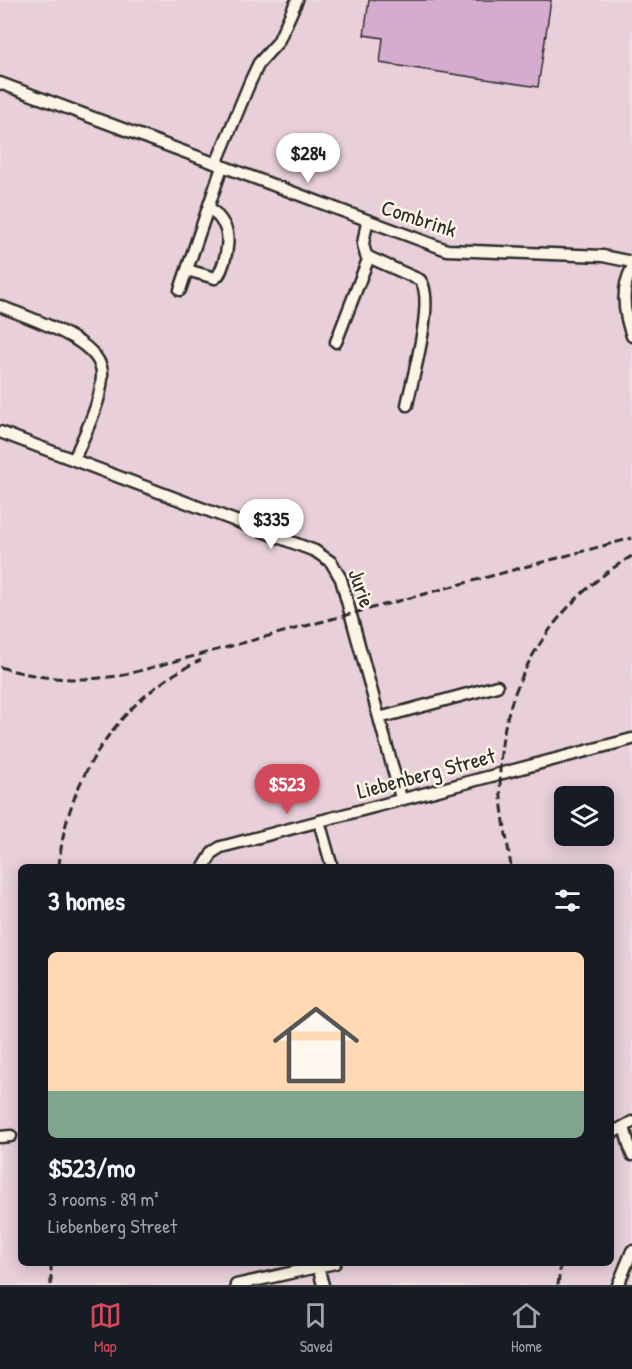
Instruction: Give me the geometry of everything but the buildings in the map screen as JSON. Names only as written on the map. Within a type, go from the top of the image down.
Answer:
[{"type":"street","points":[[180,290],[209,207],[219,166],[253,75],[259,63],[278,42],[297,0]]},
{"type":"street","name":"Combrink","points":[[0,83],[447,250],[593,255],[619,260],[632,268]]},
{"type":"street","points":[[187,270],[208,278],[220,275],[229,243],[229,231],[222,219],[209,207]]},
{"type":"street","points":[[367,222],[363,250],[369,257],[414,276],[424,284],[420,343],[407,405]]},
{"type":"street","points":[[336,342],[369,257]]},
{"type":"street","points":[[632,268],[624,291],[626,317],[632,336]]},
{"type":"street","points":[[0,306],[76,338],[96,354],[103,374],[98,397],[74,460]]},
{"type":"street","name":"Jurie","points":[[0,432],[315,551],[331,562],[341,579],[401,798]]},
{"type":"street","points":[[379,718],[497,686]]},
{"type":"street","name":"Liebenberg Street","points":[[206,864],[213,852],[221,847],[632,739]]},
{"type":"street","points":[[319,821],[331,864]]},
{"type":"street","points":[[614,1132],[628,1124],[632,1155]]},
{"type":"street","points":[[618,1285],[632,1251]]},
{"type":"street","points":[[236,1285],[314,1266]]},
{"type":"street","points":[[318,1266],[323,1285]]},
{"type":"shaded area","points":[[0,0],[632,0],[632,1285],[0,1285]]},
{"type":"railway","points":[[0,667],[31,675],[61,678],[92,679],[124,675],[632,538]]},
{"type":"railway","points":[[511,864],[502,811],[500,776],[502,742],[509,710],[521,678],[556,621],[604,575],[632,556]]},
{"type":"railway","points":[[59,864],[72,803],[85,773],[102,744],[122,718],[146,695],[172,676],[201,660]]},
{"type":"railway","points":[[51,1266],[51,1285]]},
{"type":"railway","points":[[558,1285],[561,1266]]}]
